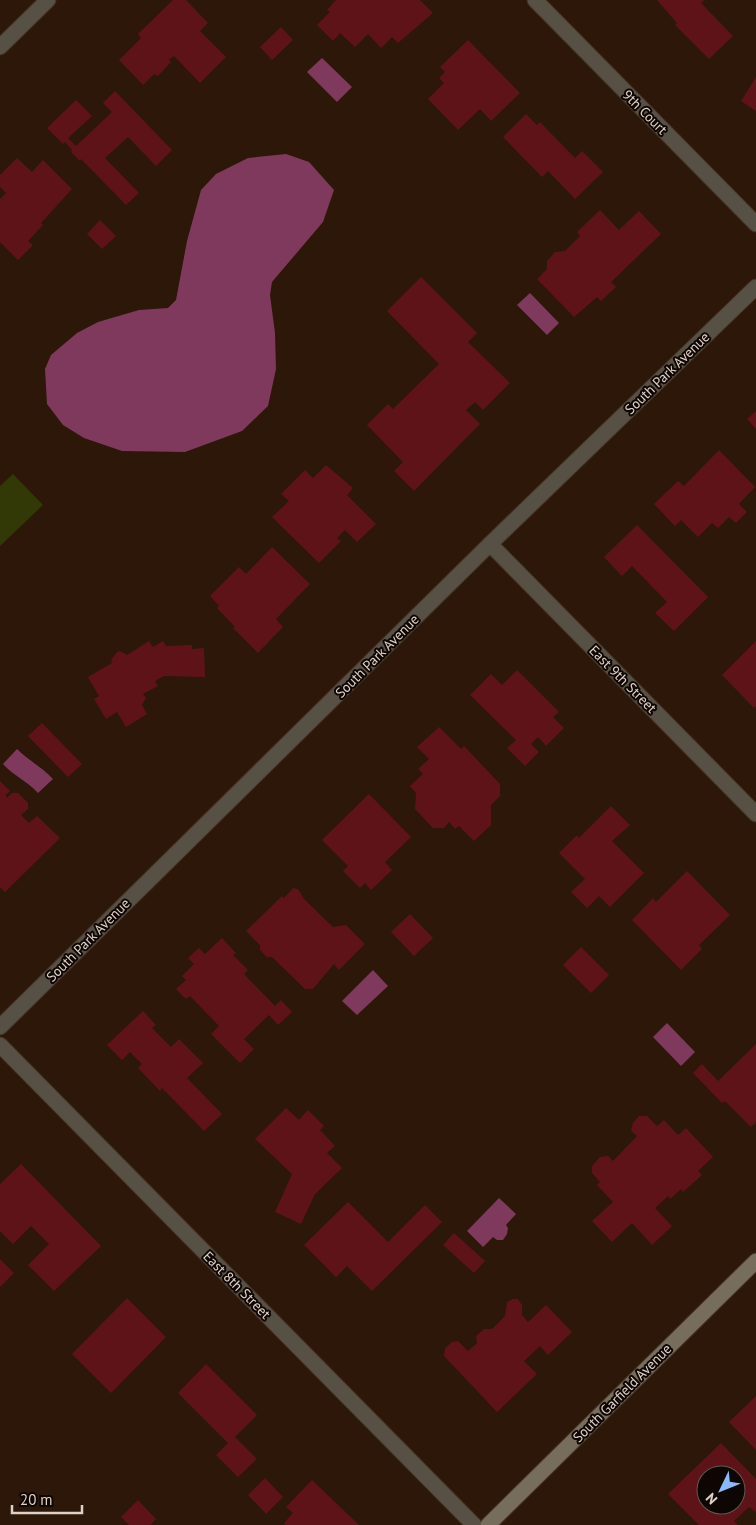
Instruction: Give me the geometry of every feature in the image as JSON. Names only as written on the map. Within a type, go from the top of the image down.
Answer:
[{"type":"street","points":[[0,47],[48,0]]},
{"type":"street","name":"9th Court","points":[[535,0],[756,224]]},
{"type":"street","name":"South Park Avenue","points":[[0,1027],[490,544],[756,287]]},
{"type":"street","name":"East 9th Street","points":[[490,544],[756,814]]},
{"type":"street","name":"East 8th Street","points":[[0,1045],[474,1525]]},
{"type":"street","name":"South Garfield Avenue","points":[[488,1525],[756,1261]]},
{"type":"green space","points":[[13,474],[43,505],[0,546],[0,486]]},
{"type":"shaded area","points":[[322,58],[352,87],[337,102],[307,72]]},
{"type":"shaded area","points":[[286,154],[309,162],[334,190],[323,222],[272,282],[270,295],[275,333],[276,369],[268,406],[242,431],[185,452],[122,451],[84,438],[63,425],[47,404],[45,369],[51,355],[77,333],[98,322],[139,310],[168,308],[176,300],[187,241],[201,190],[216,174],[248,158]]},
{"type":"shaded area","points":[[530,293],[559,323],[547,335],[517,305]]},
{"type":"shaded area","points":[[17,749],[53,779],[38,793],[3,764]]},
{"type":"shaded area","points":[[373,970],[388,986],[357,1015],[342,1001]]},
{"type":"shaded area","points":[[667,1023],[695,1052],[681,1066],[653,1037]]},
{"type":"shaded area","points":[[499,1198],[516,1214],[506,1225],[508,1228],[507,1234],[503,1240],[497,1240],[493,1237],[483,1247],[467,1231]]},
{"type":"building","points":[[173,0],[186,0],[208,23],[200,31],[226,57],[200,83],[174,56],[158,76],[154,74],[143,85],[119,60],[141,38],[138,34]]},
{"type":"building","points":[[336,0],[420,0],[433,13],[398,43],[392,37],[381,48],[368,34],[355,47],[340,33],[333,41],[317,25],[330,12],[327,10]]},
{"type":"building","points":[[657,0],[704,0],[701,3],[733,36],[709,59],[675,25],[677,23]]},
{"type":"building","points":[[281,27],[293,40],[272,60],[260,47]]},
{"type":"building","points":[[468,40],[520,93],[491,121],[480,109],[458,130],[428,99],[444,83],[439,78],[445,72],[440,67]]},
{"type":"building","points":[[756,77],[756,111],[741,101]]},
{"type":"building","points":[[115,91],[172,150],[156,166],[128,137],[105,158],[139,193],[126,205],[81,159],[80,161],[71,152],[72,150],[65,142],[63,144],[47,128],[76,100],[92,116],[68,138],[76,146],[112,112],[103,103]]},
{"type":"building","points":[[526,114],[537,125],[540,122],[575,158],[582,151],[603,172],[575,199],[548,171],[542,177],[503,137]]},
{"type":"building","points":[[17,158],[32,172],[43,160],[72,189],[41,223],[43,225],[28,241],[33,245],[18,260],[0,242],[0,199],[6,193],[0,187],[0,175]]},
{"type":"building","points":[[600,210],[619,230],[639,211],[661,234],[611,282],[616,287],[601,301],[597,297],[574,317],[537,279],[547,269],[547,261],[555,252],[565,251],[580,236],[577,232]]},
{"type":"building","points":[[100,220],[116,236],[102,249],[87,234]]},
{"type":"building","points":[[421,277],[477,333],[468,342],[510,383],[483,410],[475,402],[466,410],[480,424],[414,491],[394,471],[403,462],[367,425],[388,404],[393,409],[439,364],[387,311]]},
{"type":"building","points":[[756,411],[756,429],[747,419]]},
{"type":"building","points":[[719,450],[755,487],[739,504],[747,512],[736,523],[729,517],[718,528],[712,523],[698,537],[681,520],[675,526],[654,504],[678,481],[684,486]]},
{"type":"building","points":[[326,465],[353,488],[347,495],[376,524],[357,542],[345,530],[337,538],[341,541],[319,563],[272,517],[289,501],[281,494],[305,470],[313,478]]},
{"type":"building","points":[[637,525],[708,597],[674,631],[655,613],[667,602],[632,566],[622,576],[604,557]]},
{"type":"building","points":[[272,547],[310,584],[276,619],[283,627],[258,653],[233,628],[235,627],[217,608],[219,606],[210,596],[239,567],[246,574]]},
{"type":"building","points":[[149,641],[153,647],[163,641],[166,646],[192,645],[192,649],[204,648],[205,677],[164,676],[155,681],[158,686],[143,694],[146,698],[142,705],[147,714],[126,727],[117,712],[106,719],[94,699],[99,696],[88,677],[112,663],[111,660],[117,652],[120,651],[127,655]]},
{"type":"building","points":[[756,641],[756,706],[754,708],[722,675]]},
{"type":"building","points":[[517,670],[559,712],[553,717],[564,728],[546,746],[538,737],[531,744],[539,752],[525,766],[507,748],[516,740],[470,695],[491,674],[502,685]]},
{"type":"building","points":[[42,723],[82,764],[68,777],[28,736]]},
{"type":"building","points":[[439,727],[461,749],[464,746],[500,784],[500,796],[491,805],[491,825],[474,841],[459,826],[455,829],[449,822],[444,828],[433,828],[415,809],[416,793],[410,786],[423,774],[418,769],[429,759],[417,747]]},
{"type":"building","points":[[0,781],[10,791],[6,795],[7,798],[12,793],[18,793],[28,803],[28,809],[21,815],[29,823],[37,816],[60,838],[5,892],[0,887]]},
{"type":"building","points":[[369,794],[411,837],[385,862],[392,870],[371,890],[365,883],[360,888],[343,871],[348,866],[322,840]]},
{"type":"building","points":[[611,806],[630,825],[612,841],[644,873],[610,907],[599,896],[587,908],[571,892],[585,879],[559,853],[577,835],[579,838]]},
{"type":"building","points":[[687,871],[730,915],[699,945],[702,949],[681,970],[632,920],[653,898],[656,902]]},
{"type":"building","points":[[293,888],[298,889],[304,899],[333,927],[346,925],[365,944],[339,970],[334,964],[313,989],[305,989],[272,957],[267,957],[260,950],[260,945],[246,931],[282,896],[284,898]]},
{"type":"building","points":[[410,914],[433,938],[414,956],[391,932]]},
{"type":"building","points":[[222,938],[236,953],[233,955],[248,970],[244,974],[275,1006],[281,1000],[292,1012],[278,1025],[269,1015],[244,1039],[254,1049],[240,1063],[211,1034],[219,1026],[190,996],[186,999],[176,989],[186,980],[182,976],[194,964],[188,958],[199,948],[205,954]]},
{"type":"building","points":[[581,947],[609,975],[591,993],[563,965]]},
{"type":"building","points":[[143,1011],[156,1025],[152,1028],[171,1047],[179,1039],[203,1063],[187,1078],[222,1114],[204,1131],[162,1088],[160,1091],[138,1068],[142,1064],[130,1052],[122,1060],[107,1045]]},
{"type":"building","points":[[756,1044],[756,1122],[751,1127],[725,1101],[722,1103],[693,1073],[702,1064],[718,1081]]},
{"type":"building","points":[[286,1108],[299,1120],[308,1110],[324,1126],[320,1130],[335,1146],[327,1153],[342,1168],[315,1194],[301,1224],[275,1212],[292,1174],[255,1139]]},
{"type":"building","points":[[639,1116],[647,1116],[657,1126],[664,1120],[678,1135],[686,1128],[713,1157],[698,1171],[702,1175],[683,1192],[681,1189],[670,1199],[668,1196],[655,1208],[672,1226],[652,1245],[632,1223],[612,1242],[592,1221],[613,1202],[597,1185],[600,1182],[592,1173],[592,1166],[600,1157],[608,1156],[613,1161],[637,1136],[631,1131],[633,1123]]},
{"type":"building","points":[[21,1164],[101,1246],[54,1291],[28,1265],[49,1244],[31,1226],[13,1244],[0,1231],[0,1184]]},
{"type":"building","points":[[348,1202],[388,1242],[425,1205],[442,1222],[372,1291],[347,1266],[336,1277],[304,1245]]},
{"type":"building","points":[[454,1233],[485,1261],[474,1273],[443,1245]]},
{"type":"building","points":[[0,1259],[14,1273],[0,1287]]},
{"type":"building","points":[[127,1298],[166,1337],[111,1393],[72,1354]]},
{"type":"building","points":[[518,1299],[522,1305],[522,1315],[528,1322],[546,1305],[572,1332],[548,1355],[540,1346],[524,1361],[537,1374],[497,1412],[444,1356],[445,1348],[452,1342],[458,1341],[468,1351],[477,1343],[476,1336],[484,1329],[492,1329],[505,1316],[507,1302]]},
{"type":"building","points":[[206,1364],[257,1415],[235,1437],[257,1459],[238,1477],[216,1455],[228,1443],[178,1393]]},
{"type":"building","points":[[756,1396],[756,1450],[729,1422]]},
{"type":"building","points":[[721,1443],[742,1465],[698,1465]]},
{"type":"building","points":[[696,1467],[696,1515],[740,1515],[734,1521],[738,1525],[699,1525],[668,1494]]},
{"type":"building","points":[[746,1469],[756,1479],[756,1512],[749,1507],[746,1510]]},
{"type":"building","points":[[265,1478],[283,1497],[266,1514],[248,1495]]},
{"type":"building","points":[[312,1480],[359,1525],[286,1525],[284,1523],[293,1513],[286,1507]]},
{"type":"building","points":[[138,1500],[156,1519],[150,1525],[129,1525],[121,1517]]}]
